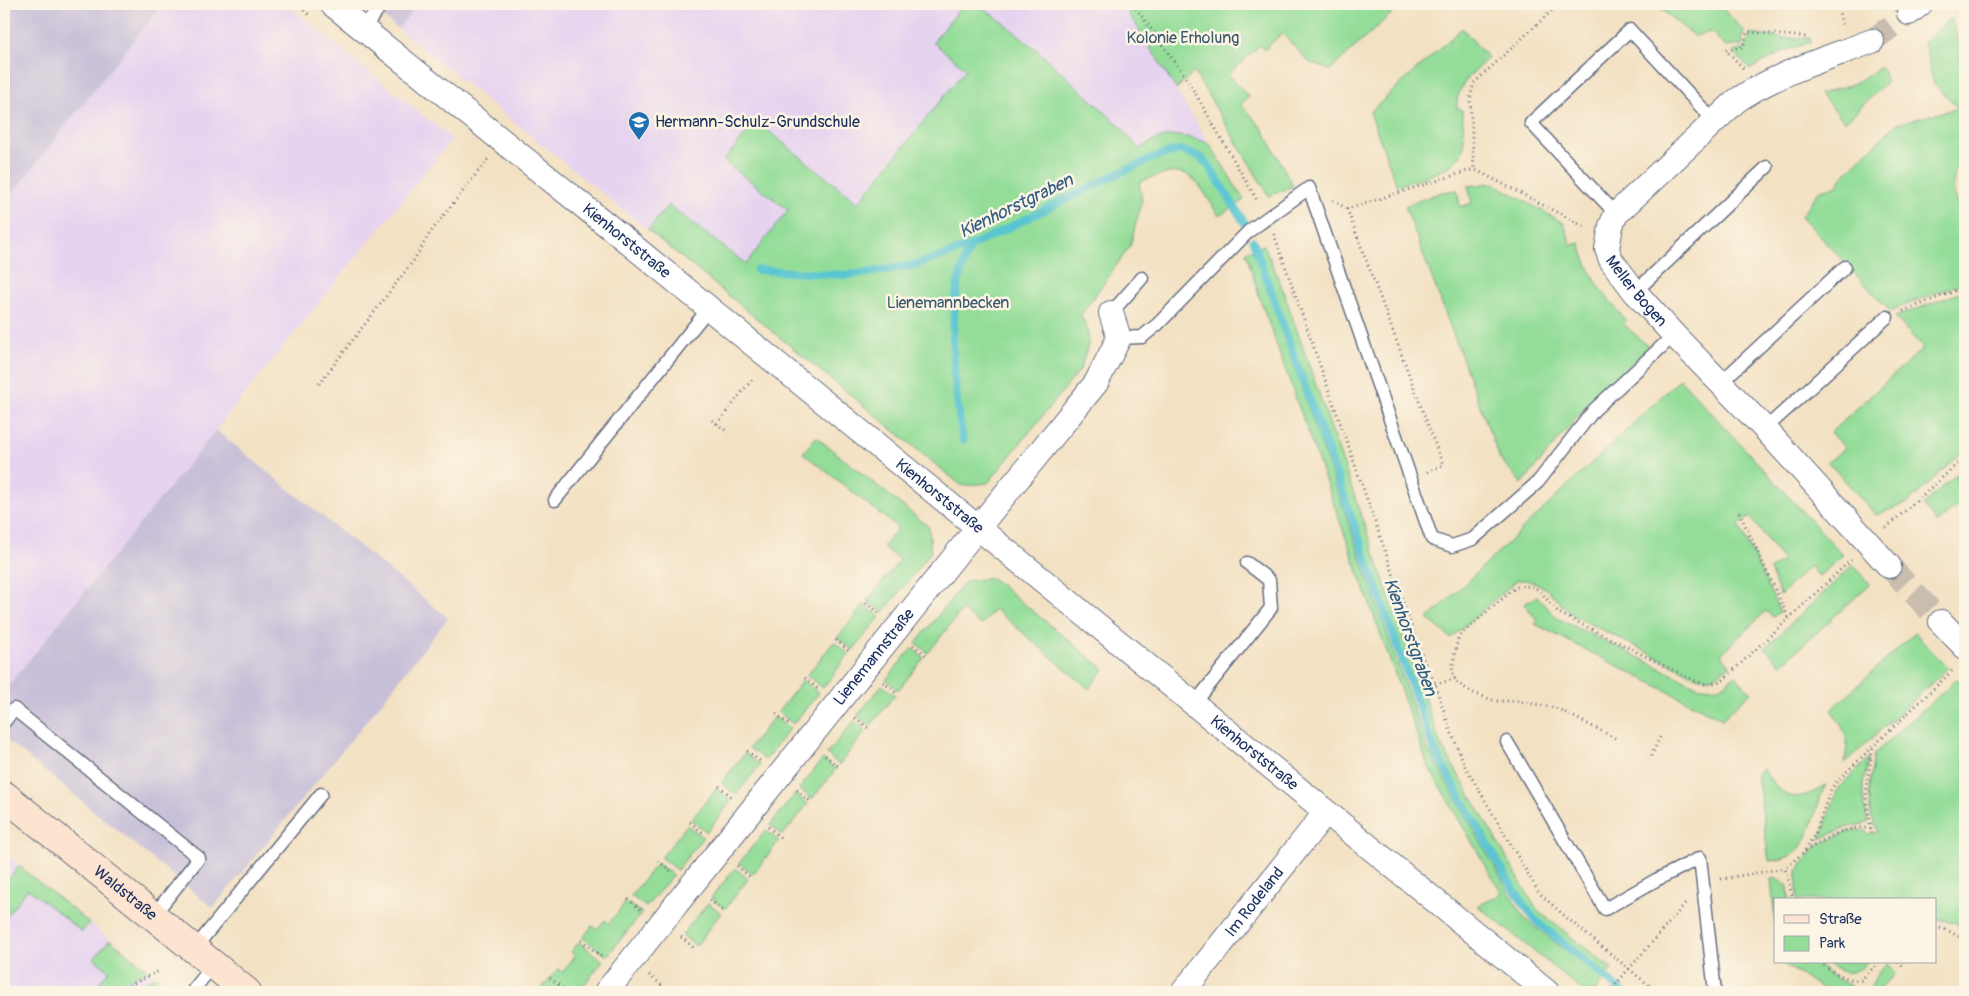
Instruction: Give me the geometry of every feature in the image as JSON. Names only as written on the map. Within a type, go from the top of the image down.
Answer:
[{"type":"main road","name":"Waldstraße","points":[[4,795],[204,957],[237,989]]},
{"type":"street","name":"Kienhorststraße","points":[[332,4],[709,308],[1547,992]]},
{"type":"street","points":[[1616,214],[1736,101],[1755,88],[1872,41]]},
{"type":"street","name":"Meller Bogen","points":[[1616,214],[1611,226],[1607,249],[1611,260],[1674,335],[1764,429],[1889,566]]},
{"type":"street","points":[[1111,313],[1119,338]]},
{"type":"street","name":"Lienemannstraße","points":[[606,992],[1096,383],[1119,338]]},
{"type":"street","points":[[1941,622],[1965,647]]},
{"type":"street","name":"Im Rodeland","points":[[1184,992],[1326,812]]},
{"type":"lane","points":[[363,29],[382,4]]},
{"type":"lane","points":[[1616,214],[1531,123],[1630,30],[1714,121]]},
{"type":"lane","points":[[1636,292],[1767,167]]},
{"type":"lane","points":[[1119,338],[1142,337],[1158,324],[1249,231],[1309,188],[1432,539],[1452,546],[1473,540],[1538,482],[1594,410],[1674,335]]},
{"type":"lane","points":[[1720,383],[1845,267]]},
{"type":"lane","points":[[1111,313],[1142,278]]},
{"type":"lane","points":[[555,500],[709,308]]},
{"type":"lane","points":[[1764,429],[1887,317]]},
{"type":"lane","points":[[1194,704],[1271,608],[1269,580],[1248,564]]},
{"type":"lane","points":[[4,722],[14,709],[199,858],[153,916]]},
{"type":"lane","points":[[1507,742],[1605,909],[1700,858],[1715,992]]},
{"type":"lane","points":[[192,992],[204,957],[321,794]]},
{"type":"path","points":[[1132,4],[1187,78],[1268,217],[1423,659],[1435,684],[1465,766],[1539,893],[1657,992]]},
{"type":"path","points":[[1474,169],[1470,98],[1474,83],[1559,4]]},
{"type":"path","points":[[1837,4],[1844,30]]},
{"type":"path","points":[[1749,73],[1726,50],[1743,47],[1747,32],[1814,38]]},
{"type":"path","points":[[319,384],[414,260],[430,232],[488,159]]},
{"type":"path","points":[[1965,165],[1960,178],[1965,204]]},
{"type":"path","points":[[1410,480],[1443,466],[1347,210],[1474,169],[1585,227]]},
{"type":"path","points":[[1887,317],[1965,287]]},
{"type":"path","points":[[717,424],[754,376]]},
{"type":"path","points":[[712,420],[725,430]]},
{"type":"path","points":[[1882,532],[1965,457]]},
{"type":"path","points":[[1739,512],[1789,619]]},
{"type":"path","points":[[1615,738],[1556,708],[1518,701],[1495,701],[1471,692],[1456,682],[1452,670],[1458,637],[1516,587],[1530,586],[1538,590],[1558,612],[1695,681],[1708,685],[1722,680],[1854,558]]},
{"type":"path","points":[[866,603],[883,617]]},
{"type":"path","points":[[836,640],[853,654]]},
{"type":"path","points":[[910,643],[926,656]]},
{"type":"path","points":[[1804,852],[1815,834],[1831,790],[1873,744],[1954,669]]},
{"type":"path","points":[[805,678],[822,692]]},
{"type":"path","points":[[1435,684],[1455,679]]},
{"type":"path","points":[[881,680],[896,693]]},
{"type":"path","points":[[776,714],[793,728]]},
{"type":"path","points":[[852,715],[868,728]]},
{"type":"path","points":[[1651,756],[1661,735]]},
{"type":"path","points":[[1792,898],[1785,868],[1804,852],[1842,831],[1861,827],[1871,831],[1866,797],[1866,781],[1873,744]]},
{"type":"path","points":[[747,751],[764,764]]},
{"type":"path","points":[[822,753],[838,766]]},
{"type":"path","points":[[719,786],[736,800]]},
{"type":"path","points":[[794,788],[810,801]]},
{"type":"path","points":[[690,822],[707,836]]},
{"type":"path","points":[[764,825],[781,838]]},
{"type":"path","points":[[658,861],[676,875]]},
{"type":"path","points":[[734,863],[750,877]]},
{"type":"path","points":[[706,897],[723,911]]},
{"type":"path","points":[[628,899],[645,913]]},
{"type":"path","points":[[1936,927],[1947,930],[1965,940]]},
{"type":"path","points":[[677,934],[694,948]]},
{"type":"path","points":[[581,940],[607,961]]},
{"type":"path","points":[[1822,964],[1854,980],[1861,980],[1877,964]]},
{"type":"path","points":[[1900,964],[1903,967]]},
{"type":"path","points":[[1609,992],[1629,969]]},
{"type":"path","points":[[116,992],[160,971]]},
{"type":"path","points":[[646,972],[670,992]]},
{"type":"path","points":[[550,978],[568,992]]},
{"type":"shaded area","points":[[4,4],[162,4],[4,204]]},
{"type":"shaded area","points":[[162,4],[286,4],[452,139],[4,691],[4,204]]},
{"type":"shaded area","points":[[368,4],[418,4],[398,29]]},
{"type":"shaded area","name":"Hermann-Schulz-Grundschule","points":[[418,4],[964,4],[933,42],[966,69],[858,203],[756,122],[725,161],[789,210],[746,264],[668,205],[648,230],[398,29]]},
{"type":"shaded area","points":[[978,4],[1123,4],[1209,143],[1180,135],[1151,141],[1140,149],[1120,126],[1038,51]]},
{"type":"shaded area","points":[[216,430],[448,618],[378,707],[213,908],[4,738],[4,691]]},
{"type":"shaded area","points":[[4,853],[174,992],[4,992]]},
{"type":"green space","name":"Lienemannbecken","points":[[964,4],[978,4],[1038,51],[1120,126],[1139,149],[1158,139],[1173,136],[1181,136],[1209,143],[1244,200],[1219,216],[1202,189],[1188,175],[1170,173],[1139,182],[1142,200],[1130,246],[1081,315],[1088,331],[1088,345],[1080,370],[988,483],[962,486],[648,230],[668,205],[746,264],[788,210],[724,161],[756,121],[858,203],[966,69],[933,42]]},
{"type":"green space","name":"Kolonie Erholung","points":[[1123,4],[1402,4],[1330,70],[1309,62],[1282,33],[1264,50],[1260,45],[1228,75],[1249,97],[1241,104],[1263,129],[1293,186],[1269,196],[1194,72],[1176,89]]},
{"type":"green space","points":[[1654,4],[1718,4],[1744,31],[1742,45],[1726,47],[1711,32],[1694,36]]},
{"type":"green space","points":[[1951,18],[1965,60],[1965,156],[1955,171],[1953,185],[1955,198],[1965,224],[1965,282],[1890,311],[1801,216],[1820,190],[1838,186],[1841,178],[1896,124],[1959,108],[1934,85],[1924,42]]},
{"type":"green space","points":[[1462,28],[1488,58],[1466,80],[1457,100],[1457,108],[1462,110],[1464,135],[1463,149],[1460,157],[1445,169],[1397,186],[1370,112]]},
{"type":"green space","points":[[1751,34],[1781,38],[1810,38],[1810,42],[1785,51],[1750,69],[1733,52],[1745,49]]},
{"type":"green space","points":[[1881,67],[1887,82],[1845,122],[1820,94],[1855,83]]},
{"type":"green space","points":[[1493,183],[1564,223],[1571,245],[1580,243],[1593,276],[1626,321],[1623,324],[1649,347],[1588,404],[1522,484],[1500,459],[1405,206],[1442,192],[1457,190],[1460,207],[1472,203],[1468,186]]},
{"type":"green space","points":[[1264,245],[1283,290],[1440,743],[1537,910],[1612,969],[1607,975],[1530,912],[1435,745],[1258,247]]},
{"type":"green space","points":[[1253,249],[1427,748],[1524,918],[1604,980],[1595,992],[1584,992],[1478,906],[1502,894],[1428,766],[1260,299],[1246,252]]},
{"type":"green space","points":[[1965,291],[1965,449],[1908,503],[1876,515],[1828,462],[1845,448],[1831,432],[1923,348],[1895,317]]},
{"type":"green space","points":[[1680,379],[1843,555],[1819,576],[1810,566],[1780,595],[1770,570],[1783,560],[1750,517],[1739,525],[1780,612],[1773,617],[1766,611],[1721,654],[1730,665],[1714,676],[1695,676],[1574,616],[1542,586],[1527,581],[1517,580],[1451,638],[1428,619]]},
{"type":"green space","points":[[816,437],[929,527],[931,552],[883,613],[867,601],[900,560],[883,547],[898,528],[803,453]]},
{"type":"green space","points":[[1965,466],[1965,499],[1937,523],[1923,505]]},
{"type":"green space","points":[[1853,565],[1870,584],[1781,665],[1765,648]]},
{"type":"green space","points":[[992,578],[1104,669],[1089,689],[995,609],[981,625],[962,610],[928,653],[916,643],[966,581]]},
{"type":"green space","points":[[1537,596],[1557,618],[1697,686],[1718,687],[1730,680],[1734,675],[1751,692],[1722,719],[1535,624],[1538,621],[1524,604]]},
{"type":"green space","points":[[864,605],[880,617],[853,650],[837,638]]},
{"type":"green space","points":[[1915,633],[1948,668],[1844,764],[1847,748],[1845,736],[1831,710]]},
{"type":"green space","points":[[834,642],[849,654],[823,688],[807,675]]},
{"type":"green space","points":[[912,648],[924,658],[898,690],[886,680]]},
{"type":"green space","points":[[1957,679],[1965,688],[1965,928],[1954,922],[1936,919],[1936,898],[1797,898],[1797,871],[1816,847],[1844,833],[1860,830],[1866,831],[1867,834],[1878,832],[1871,816],[1868,794],[1874,754]]},
{"type":"green space","points":[[803,680],[819,693],[793,724],[778,712]]},
{"type":"green space","points":[[882,685],[895,695],[870,726],[857,716]]},
{"type":"green space","points":[[774,717],[790,728],[765,760],[749,748]]},
{"type":"green space","points":[[854,721],[866,731],[839,765],[827,754]]},
{"type":"green space","points":[[745,753],[760,765],[736,795],[721,783]]},
{"type":"green space","points":[[823,759],[836,769],[812,799],[799,789]]},
{"type":"green space","points":[[1869,759],[1863,784],[1863,797],[1868,823],[1848,827],[1820,839],[1837,791]]},
{"type":"green space","points":[[1762,768],[1776,786],[1789,796],[1805,795],[1826,785],[1807,837],[1801,847],[1793,854],[1782,859],[1769,861],[1757,773]]},
{"type":"green space","points":[[717,788],[731,801],[707,832],[691,820]]},
{"type":"green space","points":[[795,794],[808,804],[783,835],[770,825]]},
{"type":"green space","points":[[687,825],[703,837],[677,870],[661,858]]},
{"type":"green space","points":[[766,830],[779,841],[753,874],[739,863]]},
{"type":"green space","points":[[657,863],[673,875],[646,907],[631,896]]},
{"type":"green space","points":[[19,866],[89,923],[82,932],[28,889],[4,919],[4,885]]},
{"type":"green space","points":[[735,868],[748,879],[725,909],[711,898]]},
{"type":"green space","points":[[1775,878],[1788,886],[1789,898],[1774,898],[1774,911],[1771,879]]},
{"type":"green space","points":[[626,902],[642,913],[607,956],[583,938],[592,926],[597,929],[605,920],[609,923]]},
{"type":"green space","points":[[708,903],[721,913],[696,946],[682,935]]},
{"type":"green space","points":[[110,940],[148,970],[106,992],[91,992],[109,971],[94,958]]},
{"type":"green space","points":[[579,942],[603,961],[578,992],[546,992],[542,988],[558,969],[563,972],[575,956],[571,952]]},
{"type":"green space","points":[[1783,964],[1816,964],[1826,972],[1852,987],[1849,992],[1828,992]]},
{"type":"green space","points":[[1828,964],[1866,964],[1852,972],[1842,971]]},
{"type":"green space","points":[[1887,964],[1896,973],[1876,992],[1868,992],[1878,972]]},
{"type":"green space","points":[[155,977],[173,992],[125,992]]},
{"type":"waterway","name":"Kienhorstgraben","points":[[757,270],[845,275],[919,264],[971,246],[1113,176],[1155,157],[1179,150],[1200,157],[1209,166],[1246,225]]},
{"type":"waterway","name":"Kienhorstgraben","points":[[1253,241],[1435,752],[1506,877],[1534,919],[1623,992]]},
{"type":"waterway","points":[[963,440],[954,367],[954,315],[962,267],[971,246]]},
{"type":"tunnel","points":[[1872,41],[1909,13]]},
{"type":"tunnel","points":[[1889,566],[1941,622]]},
{"type":"place","name":"Hermann-Schulz-Grundschule","points":[[639,141]]}]
